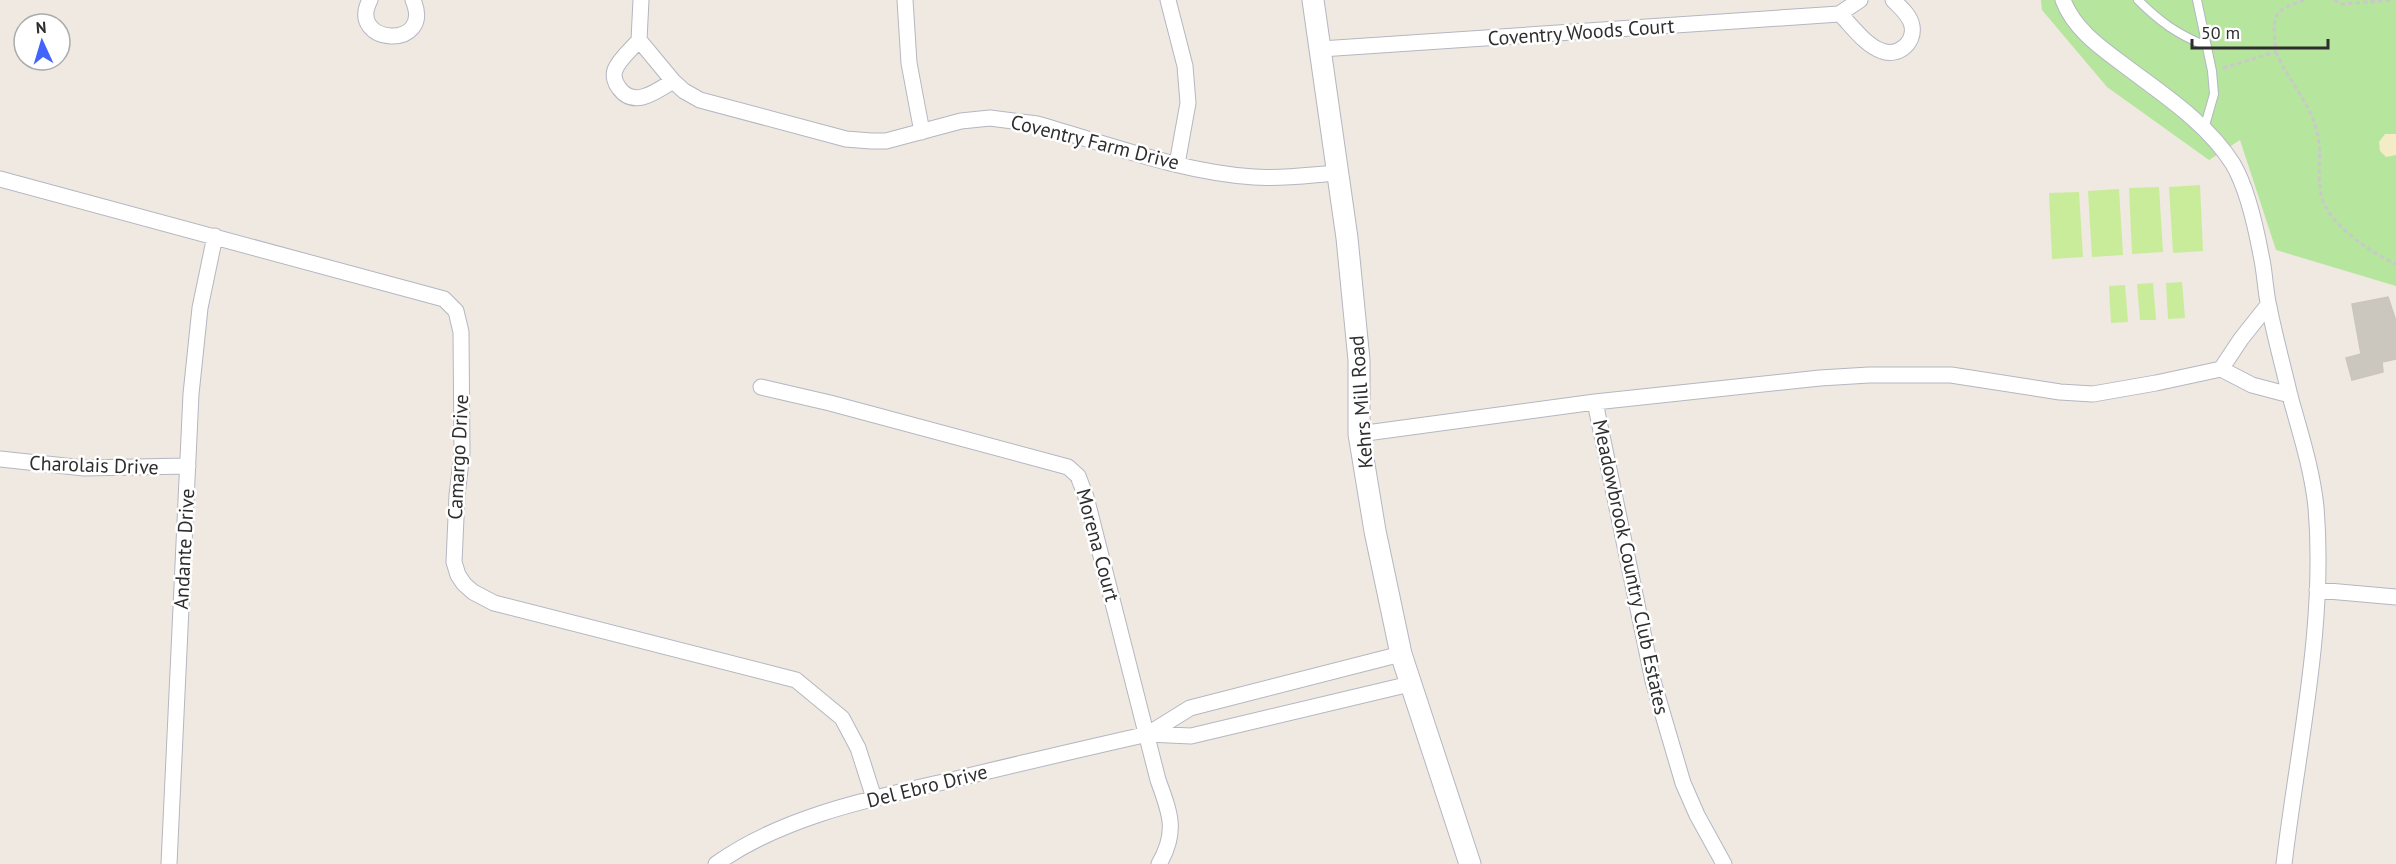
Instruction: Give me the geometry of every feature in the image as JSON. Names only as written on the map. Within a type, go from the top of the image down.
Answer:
[{"type":"main road","name":"Kehrs Mill Road","points":[[1313,0],[1347,238],[1359,360],[1359,434],[1375,531],[1401,654],[1470,864]]},
{"type":"street","points":[[370,0],[367,11],[371,27],[384,36],[392,38],[406,33],[411,28],[416,14],[413,0]]},
{"type":"street","points":[[641,0],[639,40],[616,66],[614,74],[620,90],[627,96],[643,98],[673,81]]},
{"type":"street","points":[[904,0],[909,63],[922,132]]},
{"type":"street","points":[[1168,0],[1185,66],[1188,103],[1177,164]]},
{"type":"street","points":[[1860,0],[1840,14],[1873,46],[1887,53],[1896,52],[1910,41],[1912,25],[1909,17],[1893,0]]},
{"type":"street","points":[[2062,0],[2073,20],[2097,45],[2204,129],[2223,149],[2235,167],[2261,256],[2268,305],[2306,450],[2316,506],[2318,590],[2307,700],[2284,864]]},
{"type":"street","name":"Coventry Woods Court","points":[[1321,49],[1840,14]]},
{"type":"street","name":"Coventry Farm Drive","points":[[639,40],[673,81],[684,91],[700,100],[846,139],[886,141],[961,121],[990,118],[1013,119],[1177,164],[1223,174],[1256,177],[1336,172]]},
{"type":"street","name":"Camargo Drive","points":[[0,179],[444,299],[456,311],[461,332],[462,453],[457,495],[454,562],[458,575],[473,592],[494,603],[796,680],[842,718],[858,748],[874,798]]},
{"type":"street","name":"Andante Drive","points":[[169,864],[191,394],[200,308],[215,236]]},
{"type":"street","points":[[2268,305],[2221,369],[2252,385],[2290,395]]},
{"type":"street","name":"Meadowbrook Country Club Estates","points":[[1359,434],[1595,402],[1869,375],[1951,375],[2060,392],[2093,394],[2221,369]]},
{"type":"street","name":"Morena Court","points":[[761,387],[830,403],[1068,467],[1078,476],[1086,497],[1158,780],[1170,813],[1172,831],[1168,849],[1159,864]]},
{"type":"street","name":"Meadowbrook Country Club Estates","points":[[1595,402],[1653,681],[1683,783],[1697,815],[1724,864]]},
{"type":"street","name":"Charolais Drive","points":[[0,459],[84,468],[188,466]]},
{"type":"street","points":[[2318,590],[2396,597]]},
{"type":"street","name":"Del Ebro Drive","points":[[1148,734],[1190,708],[1401,654]]},
{"type":"street","name":"Del Ebro Drive","points":[[716,864],[752,842],[787,826],[874,798],[1148,734],[1191,736],[1410,684]]},
{"type":"lane","points":[[2138,0],[2158,20],[2181,36],[2206,45]]},
{"type":"lane","points":[[2197,0],[2212,71],[2214,94],[2204,129]]},
{"type":"path","points":[[2306,0],[2279,12],[2272,26],[2276,52],[2281,64],[2306,103],[2315,124],[2320,145],[2320,193],[2328,213],[2355,237],[2396,264]]},
{"type":"path","points":[[2334,0],[2342,4],[2393,0]]},
{"type":"path","points":[[2212,71],[2276,52]]},
{"type":"green space","points":[[2041,0],[2396,0],[2396,286],[2276,250],[2240,140],[2209,160],[2107,87],[2042,10]]},
{"type":"green space","points":[[2200,185],[2203,251],[2173,253],[2169,187]]},
{"type":"green space","points":[[2159,187],[2163,252],[2132,254],[2129,188]]},
{"type":"green space","points":[[2119,189],[2123,255],[2092,257],[2088,191]]},
{"type":"green space","points":[[2079,192],[2083,257],[2052,259],[2049,193]]},
{"type":"green space","points":[[2182,282],[2185,318],[2168,319],[2166,283]]},
{"type":"green space","points":[[2153,283],[2156,320],[2140,320],[2137,284]]},
{"type":"green space","points":[[2125,285],[2128,322],[2111,323],[2109,286]]},
{"type":"sand","points":[[2385,134],[2396,134],[2396,155],[2386,157],[2380,151],[2379,142]]},
{"type":"building","points":[[2388,297],[2396,321],[2396,359],[2382,362],[2383,372],[2352,380],[2346,358],[2361,354],[2352,304]]}]
